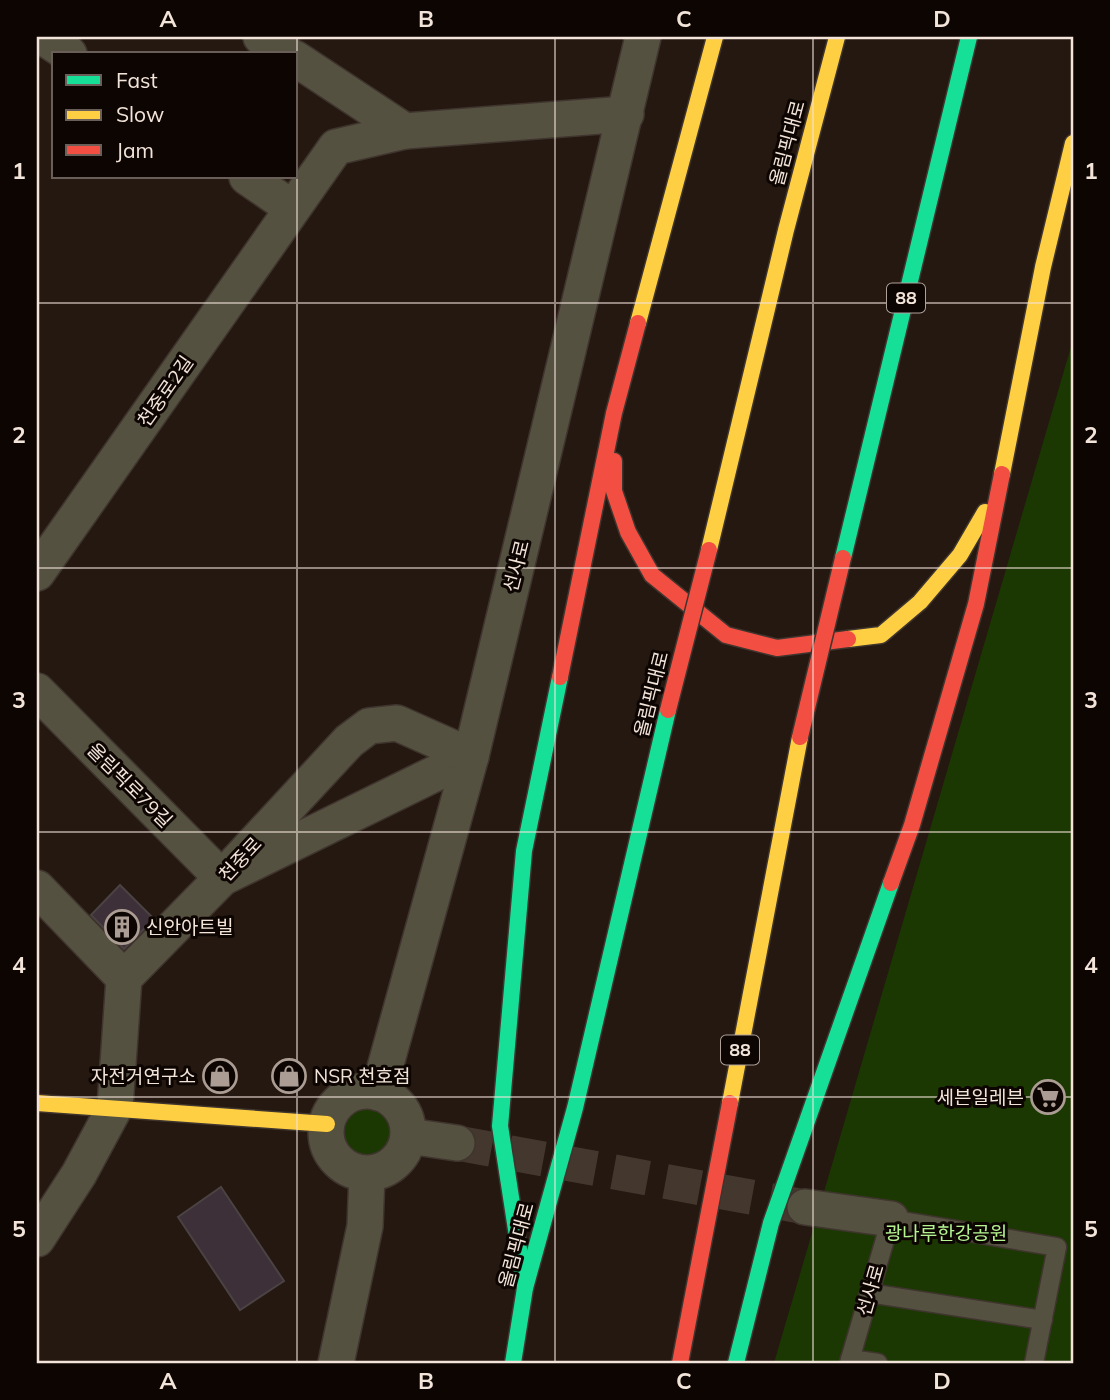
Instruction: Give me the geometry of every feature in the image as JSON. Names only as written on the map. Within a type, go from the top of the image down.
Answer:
[{"type":"main road","points":[[525,1288],[500,1126],[524,851],[614,413],[715,37]]},
{"type":"main road","name":"올림픽대로","points":[[513,1363],[525,1288],[575,1108],[668,710],[782,244],[837,37]]},
{"type":"main road","name":"88","points":[[680,1363],[800,737],[969,37]]},
{"type":"main road","points":[[736,1363],[771,1223],[912,825],[976,604],[1043,267],[1073,143]]},
{"type":"main road","points":[[1043,267],[1073,204]]},
{"type":"main road","points":[[614,413],[614,491],[628,532],[652,575],[726,635],[777,649],[881,635],[920,602],[960,555],[999,488]]},
{"type":"main road","points":[[37,1103],[327,1124]]},
{"type":"street","points":[[43,37],[66,52]]},
{"type":"street","points":[[261,37],[285,52]]},
{"type":"street","name":"선사로","points":[[378,1093],[471,756],[643,37]]},
{"type":"street","points":[[298,60],[405,131]]},
{"type":"street","name":"천중로2길","points":[[37,573],[336,147],[405,131],[626,114]]},
{"type":"street","points":[[248,178],[292,208]]},
{"type":"street","name":"올림픽로79길","points":[[37,691],[222,878]]},
{"type":"street","name":"천중로","points":[[124,978],[222,878],[349,741],[369,726],[397,723],[471,756]]},
{"type":"street","points":[[222,878],[471,756]]},
{"type":"street","points":[[37,888],[124,978],[115,1107],[79,1174],[37,1239]]},
{"type":"street","points":[[37,920],[71,924]]},
{"type":"street","points":[[358,1092],[378,1093],[397,1104],[405,1115],[408,1136],[401,1155],[392,1166],[367,1174],[354,1172],[342,1166],[332,1156],[326,1144],[327,1124],[334,1106],[345,1097],[358,1092]]},
{"type":"street","points":[[408,1136],[457,1143]]},
{"type":"street","points":[[336,1363],[365,1226],[367,1174]]},
{"type":"street","points":[[805,1207],[891,1219]]},
{"type":"lane","name":"선사로","points":[[850,1361],[891,1219]]},
{"type":"lane","points":[[891,1219],[1057,1247],[1034,1363]]},
{"type":"lane","points":[[869,1293],[1043,1320]]},
{"type":"lane","points":[[850,1361],[878,1363]]},
{"type":"green space","name":"광나루한강공원","points":[[1073,340],[1073,1363],[774,1363]]},
{"type":"green space","points":[[365,1105],[384,1113],[392,1132],[384,1151],[365,1159],[346,1151],[338,1132],[346,1113]]},
{"type":"building","points":[[120,885],[154,919],[124,949],[91,915]]},
{"type":"building","points":[[221,1187],[284,1281],[240,1310],[178,1217]]},
{"type":"tunnel","points":[[457,1143],[805,1207]]},
{"type":"traffic: fast","points":[[843,558],[969,37]]},
{"type":"traffic: fast","points":[[525,1288],[500,1126],[524,851],[560,677]]},
{"type":"traffic: fast","points":[[513,1363],[525,1288],[575,1108],[668,710]]},
{"type":"traffic: fast","points":[[736,1363],[771,1223],[891,883]]},
{"type":"traffic: slow","points":[[638,323],[715,37]]},
{"type":"traffic: slow","points":[[709,550],[786,230],[837,37]]},
{"type":"traffic: slow","points":[[1002,474],[1043,267],[1073,143]]},
{"type":"traffic: slow","points":[[848,639],[881,635],[920,602],[960,555],[985,512]]},
{"type":"traffic: slow","points":[[730,1103],[800,737]]},
{"type":"traffic: slow","points":[[37,1103],[327,1124]]},
{"type":"traffic: jam","points":[[560,677],[614,413],[638,323]]},
{"type":"traffic: jam","points":[[614,461],[614,491],[628,532],[652,575],[726,635],[777,648],[848,639]]},
{"type":"traffic: jam","points":[[891,883],[912,825],[976,604],[1002,474]]},
{"type":"traffic: jam","points":[[668,710],[709,550]]},
{"type":"traffic: jam","points":[[800,737],[843,558]]},
{"type":"traffic: jam","points":[[680,1363],[730,1103]]},
{"type":"place","name":"신안아트빌","points":[[122,927]]},
{"type":"place","name":"자전거연구소","points":[[220,1076]]},
{"type":"place","name":"NSR 천호점","points":[[289,1076]]},
{"type":"place","name":"세븐일레븐","points":[[1048,1097]]}]
